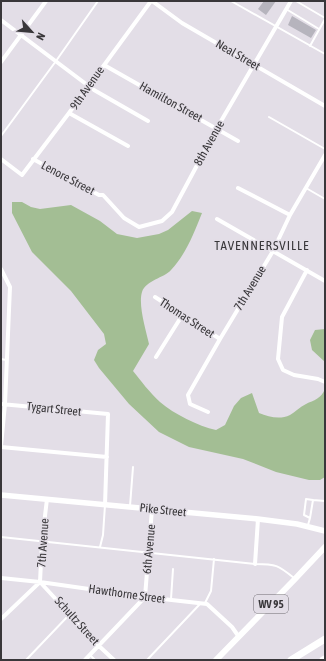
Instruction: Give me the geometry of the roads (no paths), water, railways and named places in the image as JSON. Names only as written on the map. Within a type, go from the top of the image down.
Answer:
[{"type":"highway","points":[[291,660],[325,639]]},
{"type":"main road","name":"Pike Street","points":[[1,495],[258,519],[307,526],[325,531]]},
{"type":"main road","name":"WV 95","points":[[216,660],[296,579],[325,547]]},
{"type":"street","points":[[1,62],[46,1]]},
{"type":"street","name":"Neal Street","points":[[151,1],[182,23],[325,106]]},
{"type":"street","name":"9th Avenue","points":[[22,174],[70,113],[88,86],[151,1]]},
{"type":"street","name":"8th Avenue","points":[[103,195],[124,218],[138,227],[162,220],[172,212],[217,128],[291,1]]},
{"type":"street","points":[[1,20],[88,86],[148,121]]},
{"type":"street","name":"Hamilton Street","points":[[104,65],[238,140]]},
{"type":"street","points":[[70,113],[128,146]]},
{"type":"street","name":"7th Avenue","points":[[208,412],[190,404],[188,395],[272,251],[290,215],[325,155]]},
{"type":"street","name":"Lenore Street","points":[[1,159],[22,174]]},
{"type":"street","name":"Lenore Street","points":[[33,159],[103,195]]},
{"type":"street","points":[[238,188],[290,215]]},
{"type":"street","points":[[217,219],[325,281]]},
{"type":"street","points":[[1,270],[10,287],[1,446],[107,457],[105,504]]},
{"type":"street","points":[[307,270],[282,317],[278,359],[283,370],[294,375],[318,379],[325,382]]},
{"type":"street","name":"Thomas Street","points":[[155,297],[220,339]]},
{"type":"street","points":[[156,357],[183,314]]},
{"type":"street","name":"Tygart Street","points":[[3,404],[108,414],[107,457]]},
{"type":"street","name":"7th Avenue","points":[[1,619],[40,582],[42,541],[47,499]]},
{"type":"street","name":"6th Avenue","points":[[145,598],[152,509]]},
{"type":"street","points":[[255,564],[258,519]]},
{"type":"street","name":"Hawthorne Street","points":[[1,578],[40,582],[145,598],[203,603]]},
{"type":"street","name":"Schultz Street","points":[[40,582],[99,646],[114,660]]},
{"type":"street","points":[[85,660],[145,598]]},
{"type":"street","points":[[203,603],[208,604],[239,637]]},
{"type":"lane","points":[[1,136],[98,1]]},
{"type":"lane","points":[[231,1],[324,54],[325,49]]},
{"type":"lane","points":[[296,1],[325,19],[310,46]]},
{"type":"lane","points":[[286,9],[319,29]]},
{"type":"lane","points":[[269,117],[325,149]]},
{"type":"lane","points":[[306,188],[325,199]]},
{"type":"lane","points":[[1,359],[6,360]]},
{"type":"lane","points":[[130,507],[133,467]]},
{"type":"lane","points":[[310,518],[304,515],[306,499],[325,501]]},
{"type":"lane","points":[[307,526],[313,500]]},
{"type":"lane","points":[[100,547],[103,535],[105,504]]},
{"type":"lane","points":[[1,537],[255,564],[274,564],[296,579]]},
{"type":"lane","points":[[147,660],[203,603],[211,590],[214,559]]},
{"type":"lane","points":[[171,600],[173,569]]},
{"type":"lane","points":[[26,660],[70,615]]},
{"type":"lane","points":[[90,655],[95,660]]},
{"type":"district","name":"TAVENNERSVILLE","points":[[262,245]]}]
